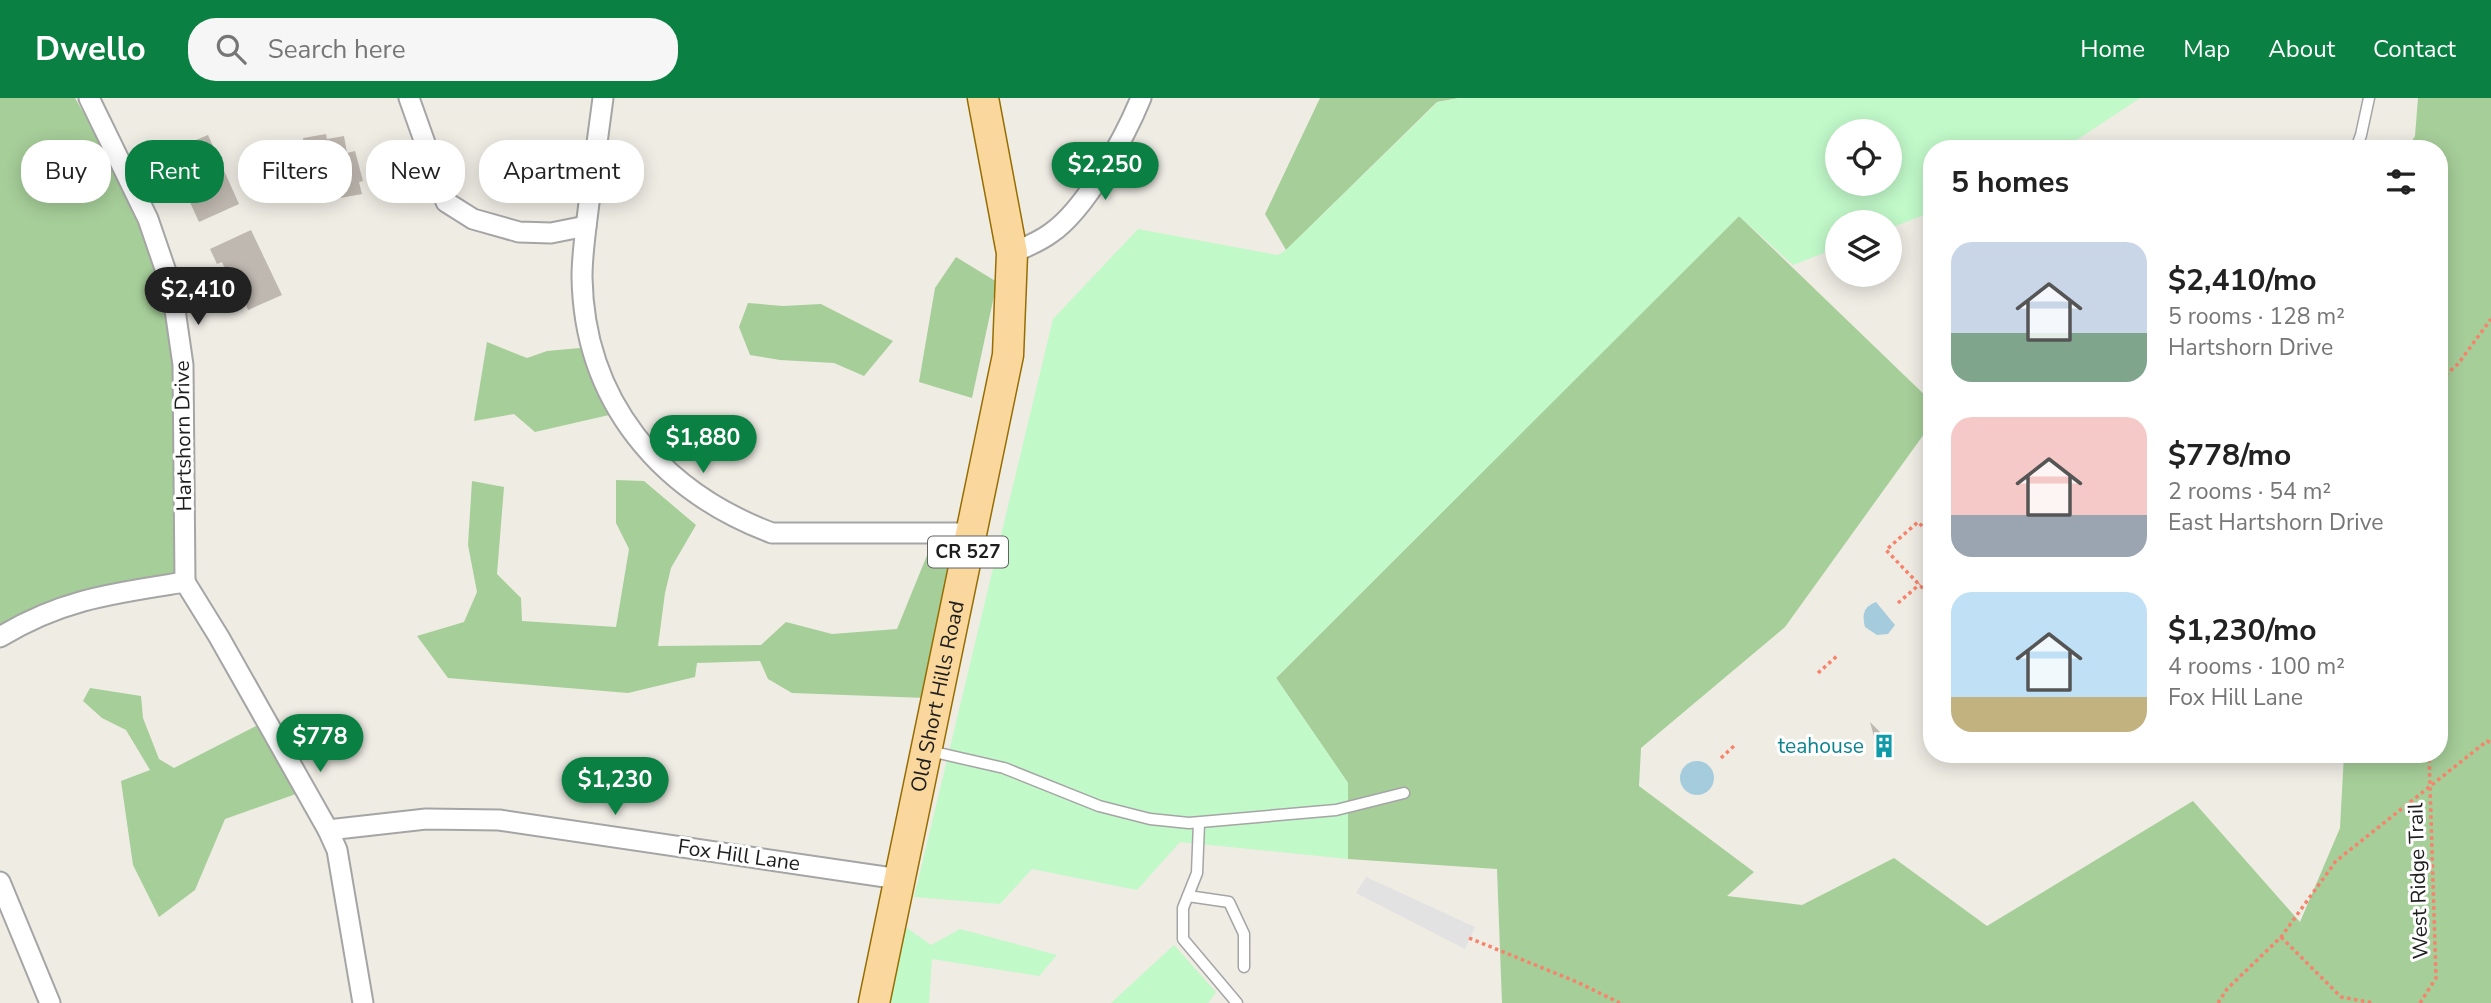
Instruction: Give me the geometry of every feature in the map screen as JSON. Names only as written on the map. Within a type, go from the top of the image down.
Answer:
[{"type":"main road","name":"Old Short Hills Road","points":[[874,1003],[1008,355],[1013,292],[1012,253],[983,98]]},
{"type":"street","name":"Hartshorn Drive","points":[[89,98],[148,219],[172,289],[183,365],[185,582]]},
{"type":"street","points":[[409,98],[446,202],[473,219],[519,232],[551,233],[586,226]]},
{"type":"street","points":[[603,98],[586,226],[582,276],[584,305],[593,351],[606,387],[635,435],[653,457],[688,489],[720,510],[772,533],[972,533]]},
{"type":"street","points":[[1012,253],[1039,241],[1066,221],[1117,148],[1141,98]]},
{"type":"street","points":[[0,637],[29,619],[78,601],[185,582],[337,850],[363,1003]]},
{"type":"street","name":"Fox Hill Lane","points":[[328,830],[426,819],[499,820],[900,878]]},
{"type":"street","points":[[0,882],[50,1003]]},
{"type":"lane","points":[[2359,140],[2369,98]]},
{"type":"lane","points":[[926,750],[1003,768],[1099,806],[1150,819],[1199,822],[1336,810],[1404,793]]},
{"type":"lane","points":[[1199,822],[1197,873],[1183,908],[1183,939],[1237,1003]]},
{"type":"lane","points":[[1188,896],[1229,902],[1244,933],[1244,967]]},
{"type":"path","points":[[2448,373],[2458,364],[2491,319]]},
{"type":"path","points":[[1923,527],[1918,522],[1886,550],[1923,588]]},
{"type":"path","points":[[1898,603],[1920,584]]},
{"type":"path","points":[[1818,673],[1837,656]]},
{"type":"path","points":[[2218,1003],[2227,989],[2281,937],[2336,861],[2487,741],[2491,743]]},
{"type":"path","points":[[1721,758],[1735,745]]},
{"type":"path","name":"West Ridge Trail","points":[[2420,1003],[2436,978],[2430,763]]},
{"type":"path","points":[[2281,937],[2341,997],[2374,1003]]},
{"type":"path","points":[[1469,938],[1577,982],[1620,1003]]},
{"type":"green space","points":[[0,98],[75,98],[99,140],[21,140],[21,203],[111,203],[111,161],[125,185],[125,203],[135,203],[149,227],[188,397],[178,591],[53,617],[0,645]]},
{"type":"green space","points":[[1320,98],[1459,98],[1437,102],[1286,250],[1265,214]]},
{"type":"green space","points":[[1460,98],[2140,98],[2077,140],[1923,140],[1923,215],[1902,223],[1902,210],[1825,210],[1825,253],[1793,265],[1739,216],[1276,678],[1348,783],[1348,859],[1180,842],[1137,890],[1032,869],[1000,904],[914,897],[1053,319],[1138,229],[1278,255],[1438,102]]},
{"type":"green space","points":[[2418,98],[2491,98],[2491,1003],[1502,1003],[1497,869],[1348,859],[1348,783],[1276,678],[1739,216],[1923,393],[1923,435],[1785,627],[1641,748],[1639,786],[1754,872],[1727,896],[1802,905],[1894,858],[1987,926],[2193,801],[2300,922],[2340,828],[2344,763],[2448,763],[2448,140],[2413,140]]},
{"type":"green space","points":[[956,257],[997,282],[972,398],[919,382],[935,288]]},
{"type":"green space","points":[[748,303],[783,306],[821,304],[893,341],[864,376],[834,363],[780,360],[750,355],[739,327]]},
{"type":"green space","points":[[487,342],[527,358],[547,351],[580,348],[609,415],[535,432],[514,414],[474,421]]},
{"type":"green space","points":[[616,480],[644,481],[696,525],[671,568],[658,646],[761,645],[786,622],[832,634],[897,629],[932,543],[963,541],[925,698],[792,693],[768,679],[760,661],[697,663],[695,677],[628,693],[448,678],[417,636],[464,622],[477,592],[468,545],[472,481],[504,487],[497,574],[521,598],[522,621],[616,627],[629,549],[616,523]]},
{"type":"green space","points":[[90,688],[141,696],[143,718],[159,759],[174,768],[260,724],[296,794],[225,819],[195,890],[159,917],[133,865],[121,781],[150,770],[126,730],[102,718],[83,701]]},
{"type":"green space","points":[[900,923],[931,945],[960,929],[1057,955],[1039,976],[932,959],[929,1003],[885,1003]]},
{"type":"green space","points":[[1174,945],[1216,992],[1208,1003],[1111,1003]]},
{"type":"shaded area","points":[[1366,877],[1475,927],[1465,949],[1356,893]]},
{"type":"water","points":[[1876,602],[1895,625],[1888,634],[1877,635],[1865,627],[1865,612],[1868,606]]},
{"type":"water","points":[[1697,761],[1709,766],[1714,778],[1709,790],[1697,795],[1685,790],[1680,778],[1685,766]]},
{"type":"building","points":[[326,134],[327,139],[344,136],[345,140],[303,140]]},
{"type":"building","points":[[208,135],[210,140],[196,140]]},
{"type":"building","points":[[355,151],[363,181],[359,182],[362,194],[352,196],[352,152]]},
{"type":"building","points":[[224,171],[239,204],[199,222],[190,203],[224,203]]},
{"type":"building","points":[[251,230],[282,295],[248,310],[245,302],[241,303],[222,262],[217,264],[210,249]]},
{"type":"building","name":"teahouse","points":[[1870,722],[1891,743],[1891,756],[1878,751]]},
{"type":"place","name":"teahouse","points":[[1884,746]]}]
